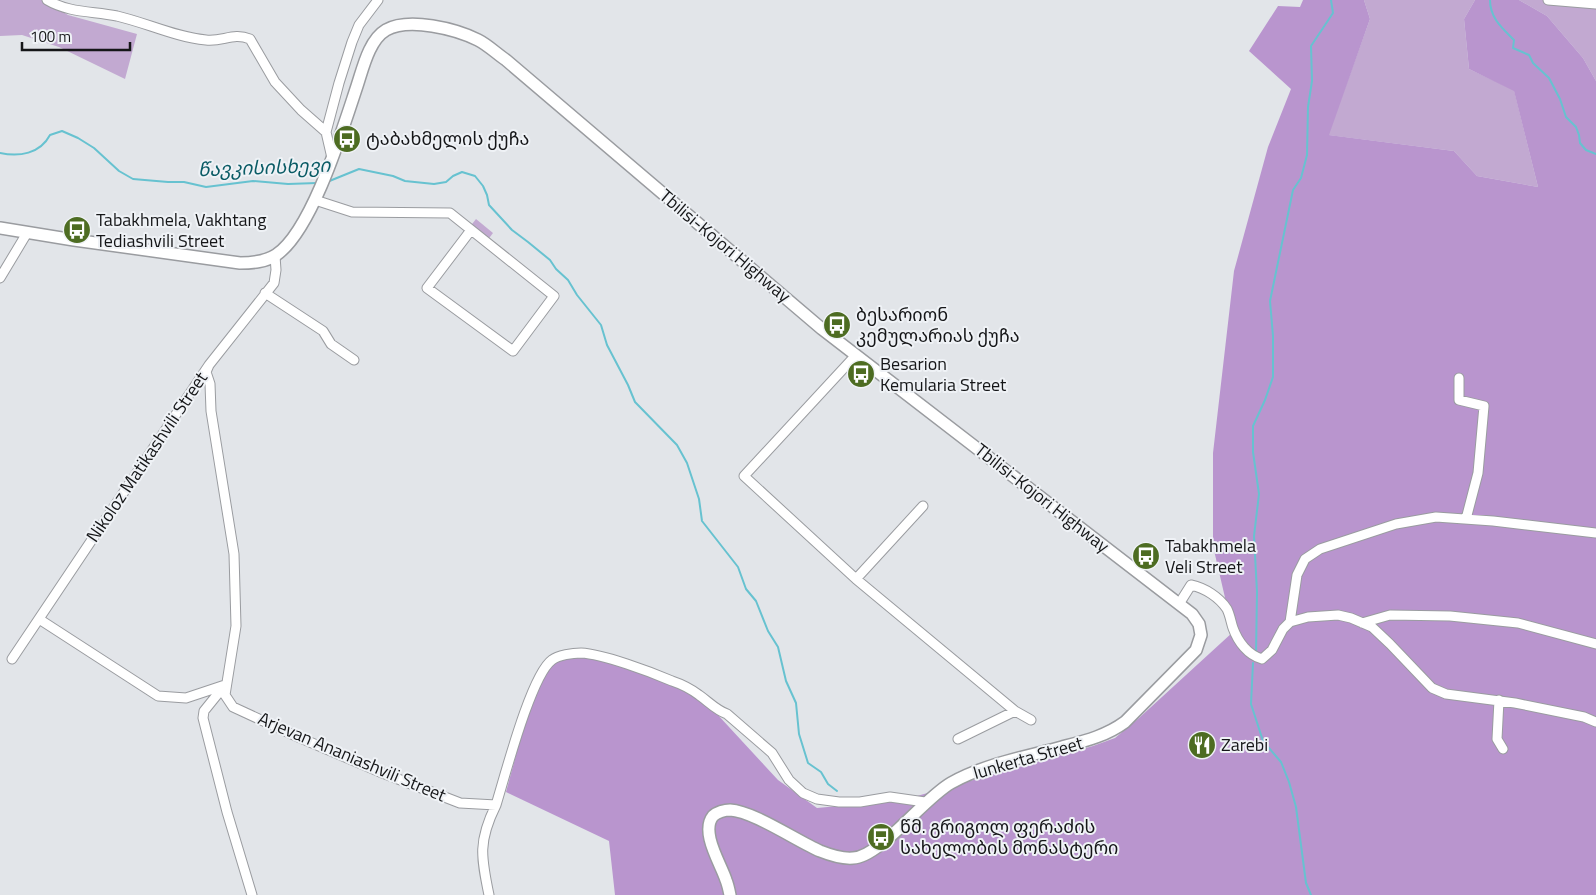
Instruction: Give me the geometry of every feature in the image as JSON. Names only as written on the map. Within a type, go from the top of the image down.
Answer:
[{"type":"main road","name":"Tbilisi-Kojori Highway","points":[[275,256],[288,244],[315,200],[332,158],[364,63],[378,38],[386,30],[409,24],[432,26],[456,32],[479,41],[506,60],[822,329],[1179,604]]},
{"type":"main road","points":[[0,228],[240,263],[257,262],[275,256]]},
{"type":"main road","name":"Iunkerta Street","points":[[730,895],[709,836],[710,822],[714,815],[730,810],[748,814],[821,852],[842,858],[866,855],[880,845],[925,802],[949,784],[984,768],[1091,739],[1114,730],[1125,722],[1196,650],[1201,635],[1199,624],[1192,614],[1179,604]]},
{"type":"street","points":[[47,0],[71,10],[117,16],[153,28],[205,40],[215,40],[234,35],[250,39],[275,82],[301,110],[326,132]]},
{"type":"street","points":[[332,158],[326,132],[352,42],[359,25],[378,0]]},
{"type":"street","points":[[1548,0],[1596,4]]},
{"type":"street","points":[[315,200],[352,212],[450,214],[471,230],[554,296],[513,351],[427,288],[471,230]]},
{"type":"street","points":[[0,278],[27,233]]},
{"type":"street","name":"Nikoloz Matikashvili Street","points":[[12,660],[209,365],[274,283],[276,270],[275,256]]},
{"type":"street","points":[[265,293],[323,330],[331,344],[354,360]]},
{"type":"street","points":[[856,354],[744,476],[856,579],[1016,711],[1031,720]]},
{"type":"street","points":[[209,365],[206,372],[210,384],[211,411],[234,554],[236,626],[225,685],[204,710],[203,718],[227,812],[252,895]]},
{"type":"street","points":[[1459,378],[1459,400],[1484,406],[1478,473],[1466,519]]},
{"type":"street","points":[[856,579],[923,506]]},
{"type":"street","points":[[1290,622],[1297,575],[1305,559],[1320,549],[1396,524],[1436,518],[1466,519],[1596,533]]},
{"type":"street","points":[[1179,604],[1191,585],[1205,590],[1218,599],[1228,610],[1233,630],[1243,646],[1253,657],[1262,659],[1272,650],[1283,629],[1290,622],[1308,617],[1329,615],[1351,618],[1372,628],[1432,688],[1446,694],[1499,700],[1584,717],[1596,722]]},
{"type":"street","points":[[1362,623],[1390,615],[1460,617],[1518,622],[1596,644]]},
{"type":"street","points":[[39,618],[158,696],[186,698],[225,685]]},
{"type":"street","points":[[489,895],[483,868],[482,843],[488,821],[496,805],[530,696],[542,671],[552,659],[568,655],[581,653],[617,662],[673,681],[699,694],[718,711],[727,714],[772,753],[789,780],[803,792],[817,799],[860,802],[890,797],[925,802]]},
{"type":"street","name":"Arjevan Ananiashvili Street","points":[[225,685],[224,695],[233,707],[298,737],[460,803],[496,805]]},
{"type":"street","points":[[1499,700],[1497,739],[1503,749]]},
{"type":"street","points":[[958,739],[1016,711]]},
{"type":"shaded area","points":[[0,0],[44,0],[68,15],[137,34],[125,79],[59,47],[22,35],[0,36]]},
{"type":"shaded area","points":[[1303,0],[1364,0],[1370,19],[1329,135],[1454,151],[1477,176],[1538,187],[1514,91],[1469,69],[1464,19],[1475,0],[1519,0],[1547,16],[1583,58],[1596,81],[1596,895],[615,895],[609,841],[506,792],[532,696],[554,661],[581,654],[644,672],[673,683],[698,697],[717,714],[778,780],[817,808],[903,800],[1093,746],[1115,738],[1233,632],[1213,546],[1213,453],[1234,271],[1268,147],[1291,89],[1249,51],[1278,6],[1300,7]]},
{"type":"shaded area","points":[[1364,0],[1475,0],[1464,19],[1469,69],[1514,90],[1538,187],[1477,176],[1454,151],[1328,135],[1370,19]]},
{"type":"shaded area","points":[[1519,0],[1596,0],[1596,81],[1583,58],[1547,16]]},
{"type":"shaded area","points":[[476,219],[493,233],[487,241],[469,228]]},
{"type":"waterway","points":[[1256,654],[1257,592],[1254,536],[1259,494],[1253,452],[1253,426],[1273,377],[1273,336],[1270,301],[1293,190],[1301,178],[1307,155],[1308,107],[1312,81],[1311,46],[1333,13],[1331,0]]},
{"type":"waterway","points":[[1490,0],[1494,17],[1514,40],[1513,48],[1529,55],[1533,63],[1549,78],[1560,99],[1566,117],[1576,127],[1580,143],[1586,150],[1596,154]]},
{"type":"waterway","name":"წავკისისხევი","points":[[0,153],[14,155],[28,153],[41,146],[50,135],[62,131],[94,148],[119,171],[133,179],[184,182],[206,187],[253,181],[288,184],[317,183]]},
{"type":"waterway","name":"წავკისისხევი","points":[[327,182],[359,169],[393,176],[405,181],[434,184],[446,182],[462,172],[475,176],[483,186],[489,205],[512,230],[550,260],[556,269],[568,280],[577,295],[601,325],[607,345],[635,402],[677,445],[687,463],[699,499],[702,521],[738,567],[746,589],[756,601],[768,631],[778,647],[786,681],[796,703],[799,734],[808,763],[821,772],[828,784],[837,791]]},
{"type":"waterway","points":[[1253,663],[1251,704],[1263,741],[1281,762],[1289,782],[1296,807],[1306,883],[1311,895]]},
{"type":"place","name":"ტაბახმელის ქუჩა","points":[[347,139]]},
{"type":"place","name":"Tabakhmela, Vakhtang Tediashvili Street","points":[[77,230]]},
{"type":"place","name":"ბესარიონ კემულარიას ქუჩა","points":[[837,325]]},
{"type":"place","name":"Besarion Kemularia Street","points":[[861,374]]},
{"type":"place","name":"Tabakhmela Veli Street","points":[[1146,556]]},
{"type":"place","name":"Zarebi","points":[[1202,745]]},
{"type":"place","name":"წმ. გრიგოლ ფერაძის სახელობის მონასტერი","points":[[881,837]]}]
